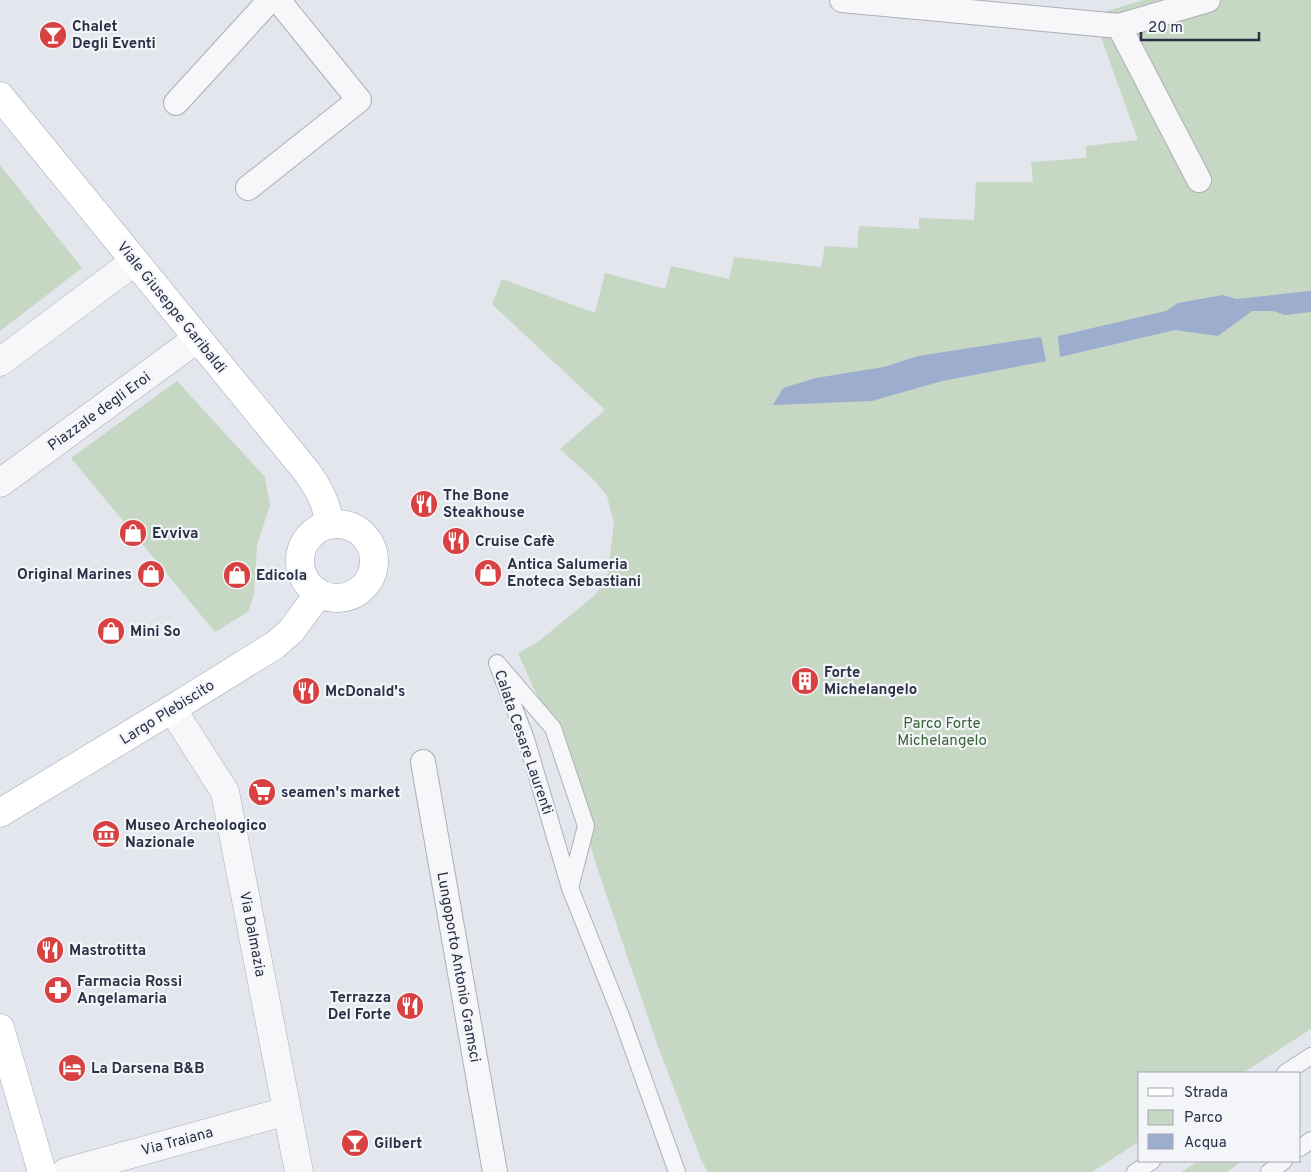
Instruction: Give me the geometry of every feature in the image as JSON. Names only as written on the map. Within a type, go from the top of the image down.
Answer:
[{"type":"main road","name":"Viale Giuseppe Garibaldi","points":[[0,96],[307,472],[321,493],[328,510],[330,525]]},
{"type":"main road","points":[[348,525],[359,531],[368,540],[373,550],[374,563],[371,575],[365,585],[356,592],[342,598],[319,593],[311,587],[304,577],[300,565],[300,552],[313,532],[324,526],[348,525]]},
{"type":"main road","name":"Largo Plebiscito","points":[[0,813],[275,645],[291,631],[319,593]]},
{"type":"main road","points":[[0,1028],[42,1172]]},
{"type":"street","points":[[176,103],[270,0]]},
{"type":"street","points":[[248,188],[359,100],[278,0]]},
{"type":"street","points":[[842,0],[1119,26],[1208,0]]},
{"type":"street","points":[[1119,26],[1199,180]]},
{"type":"street","points":[[0,362],[135,261]]},
{"type":"street","name":"Piazzale degli Eroi","points":[[0,483],[198,338]]},
{"type":"street","name":"Via Dalmazia","points":[[172,709],[225,792],[299,1172]]},
{"type":"street","name":"Lungoporto Antonio Gramsci","points":[[423,762],[494,1172]]},
{"type":"street","name":"Via Traiana","points":[[66,1172],[287,1111]]},
{"type":"lane","name":"Calata Cesare Laurenti","points":[[570,888],[586,826],[553,728],[497,663],[526,738],[570,888],[645,1080],[677,1172]]},
{"type":"lane","points":[[1287,1072],[1311,1056]]},
{"type":"lane","points":[[1136,1172],[1151,1162]]},
{"type":"lane","points":[[1269,1172],[1283,1162]]},
{"type":"green space","name":"Parco Forte Michelangelo","points":[[1144,0],[1311,0],[1311,1029],[1245,1072],[1138,1072],[1138,1142],[1092,1172],[708,1172],[702,1162],[656,1041],[599,873],[558,743],[518,653],[539,641],[595,595],[607,578],[614,523],[607,496],[594,480],[560,449],[605,410],[492,304],[502,279],[595,313],[605,273],[665,289],[671,266],[729,279],[734,257],[821,267],[825,246],[857,248],[859,226],[919,229],[919,218],[974,220],[976,182],[1033,182],[1031,162],[1086,158],[1086,146],[1138,140],[1093,15]]},
{"type":"green space","points":[[0,165],[82,268],[0,331]]},
{"type":"green space","points":[[177,381],[265,477],[270,505],[257,545],[254,595],[248,612],[215,632],[71,458]]},
{"type":"green space","points":[[1197,1162],[1241,1162],[1227,1172],[1181,1172]]},
{"type":"water","points":[[1311,291],[1311,312],[1285,315],[1273,311],[1252,311],[1218,336],[1175,330],[1060,357],[1058,336],[1166,311],[1178,303],[1223,295],[1236,299]]},
{"type":"water","points":[[1041,337],[1046,361],[942,381],[872,401],[773,405],[783,388],[816,378],[884,367],[918,356]]},
{"type":"place","name":"Chalet Degli Eventi","points":[[53,35]]},
{"type":"place","name":"The Bone Steakhouse","points":[[424,504]]},
{"type":"place","name":"Evviva","points":[[133,533]]},
{"type":"place","name":"Cruise Cafè","points":[[456,541]]},
{"type":"place","name":"Antica Salumeria Enoteca Sebastiani","points":[[488,573]]},
{"type":"place","name":"Original Marines","points":[[151,574]]},
{"type":"place","name":"Edicola","points":[[237,575]]},
{"type":"place","name":"Mini So","points":[[111,631]]},
{"type":"place","name":"Forte Michelangelo","points":[[805,681]]},
{"type":"place","name":"McDonald's","points":[[306,691]]},
{"type":"place","name":"seamen's market","points":[[262,792]]},
{"type":"place","name":"Museo Archeologico Nazionale","points":[[106,834]]},
{"type":"place","name":"Mastrotitta","points":[[50,950]]},
{"type":"place","name":"Farmacia Rossi Angelamaria","points":[[58,990]]},
{"type":"place","name":"Terrazza Del Forte","points":[[410,1006]]},
{"type":"place","name":"La Darsena B&B","points":[[72,1068]]},
{"type":"place","name":"Gilbert","points":[[355,1143]]}]
